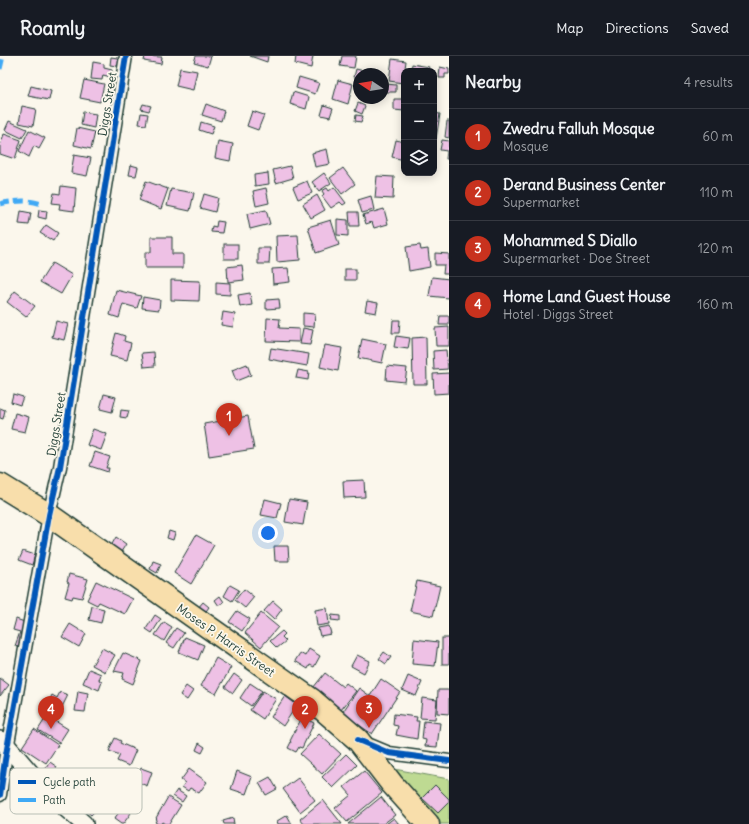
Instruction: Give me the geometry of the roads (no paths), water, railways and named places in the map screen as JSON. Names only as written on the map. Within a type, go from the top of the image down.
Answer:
[{"type":"highway","name":"Moses P. Harris Street","points":[[0,485],[49,515],[312,700],[358,740],[392,784],[428,824]]},
{"type":"street","name":"Diggs Street","points":[[0,795],[3,751],[49,515],[60,467],[126,56]]},
{"type":"street","points":[[358,740],[389,753],[449,761]]},
{"type":"street","points":[[3,751],[19,768]]},
{"type":"street","points":[[3,751],[22,768]]},
{"type":"street","points":[[62,814],[71,824]]},
{"type":"street","points":[[73,814],[84,824]]},
{"type":"place","name":"Zwedru Falluh Mosque","points":[[229,436]]},
{"type":"place","name":"Mohammed S Diallo","points":[[369,728]]},
{"type":"place","name":"Home Land Guest House","points":[[51,729]]},
{"type":"place","name":"Derand Business Center","points":[[305,729]]}]
